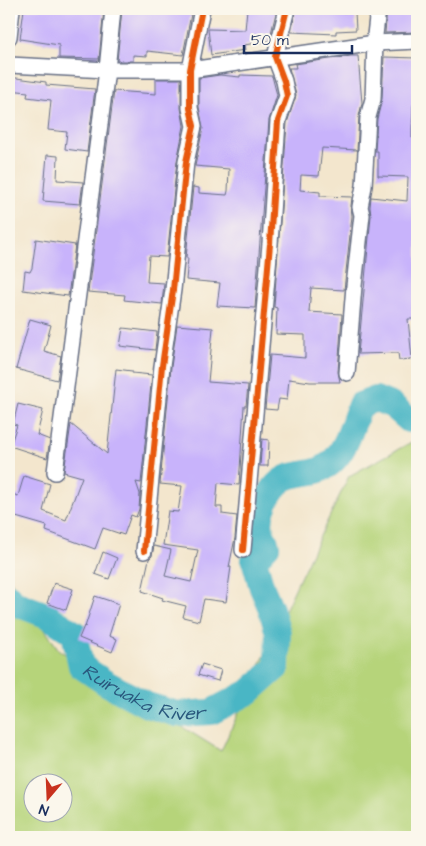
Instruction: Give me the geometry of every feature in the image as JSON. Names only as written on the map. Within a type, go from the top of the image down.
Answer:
[{"type":"street","points":[[9,37],[12,9]]},
{"type":"street","points":[[56,472],[108,70],[113,9]]},
{"type":"street","points":[[144,551],[162,366],[173,290],[186,162],[194,126],[190,108],[190,70],[202,9]]},
{"type":"street","points":[[243,550],[270,244],[278,121],[287,96],[284,81],[275,57],[287,9]]},
{"type":"street","points":[[347,372],[362,215],[360,206],[364,186],[368,117],[373,98],[374,44],[378,9]]},
{"type":"street","points":[[9,65],[108,70],[190,70],[374,44],[417,41]]},
{"type":"green space","points":[[417,439],[417,837],[9,837],[9,578],[59,650],[221,751],[298,582],[349,476]]},
{"type":"building","points":[[24,9],[104,9],[99,59],[59,58],[59,45],[20,39]]},
{"type":"building","points":[[122,9],[192,9],[183,55],[147,51],[147,56],[133,55],[133,61],[117,61]]},
{"type":"building","points":[[247,9],[277,9],[269,41],[244,45],[245,50],[211,55],[208,29],[245,30]]},
{"type":"building","points":[[296,9],[337,10],[337,13],[355,12],[356,30],[336,31],[336,34],[291,32]]},
{"type":"building","points":[[387,9],[417,9],[417,32],[385,33]]},
{"type":"building","points":[[358,56],[362,103],[359,116],[357,150],[322,148],[319,176],[301,175],[300,190],[320,192],[320,196],[352,197],[352,216],[344,290],[311,288],[309,312],[342,314],[338,372],[340,382],[310,382],[289,379],[287,400],[279,399],[277,410],[265,409],[270,355],[305,358],[305,335],[276,334],[277,308],[274,307],[287,123],[296,95],[289,68],[296,68],[295,64]]},
{"type":"building","points":[[384,57],[417,58],[412,138],[417,138],[417,319],[408,319],[412,359],[399,360],[398,353],[358,354],[371,216],[371,197],[407,201],[408,177],[378,176],[378,151],[375,151],[377,119],[382,99]]},
{"type":"building","points":[[220,75],[240,77],[240,75],[272,76],[277,95],[269,120],[255,308],[217,306],[220,283],[186,280],[188,258],[186,258],[193,187],[199,188],[199,193],[227,195],[228,191],[229,169],[195,166],[203,128],[199,107],[199,78]]},
{"type":"building","points":[[9,77],[46,82],[46,85],[95,89],[87,152],[65,149],[67,132],[48,130],[51,100],[27,97],[28,92],[9,90]]},
{"type":"building","points":[[156,79],[181,79],[181,108],[184,126],[177,161],[167,257],[149,256],[147,282],[164,283],[162,304],[124,300],[125,295],[88,292],[114,91],[156,94]]},
{"type":"building","points":[[47,155],[58,156],[57,180],[83,182],[80,204],[43,201]]},
{"type":"building","points":[[36,239],[75,245],[68,296],[23,290],[25,271],[30,272],[32,268]]},
{"type":"building","points":[[30,319],[51,325],[44,351],[61,356],[57,380],[16,369]]},
{"type":"building","points":[[177,325],[213,328],[208,382],[248,385],[246,406],[244,406],[239,485],[218,483],[216,507],[222,507],[222,514],[237,516],[226,602],[204,599],[199,621],[183,617],[186,606],[162,600],[163,598],[142,591],[154,546],[171,550],[165,576],[191,582],[198,550],[163,545],[168,511],[178,512],[182,486],[160,484],[171,367]]},
{"type":"building","points":[[123,328],[157,332],[155,350],[120,346]]},
{"type":"building","points":[[116,369],[152,375],[141,483],[136,482],[140,494],[139,509],[136,517],[131,515],[124,535],[103,528],[95,549],[46,531],[47,526],[9,515],[9,493],[18,496],[24,476],[50,484],[43,511],[66,520],[82,477],[64,472],[71,424],[107,454]]},
{"type":"building","points":[[18,404],[43,410],[37,435],[50,440],[47,458],[10,446],[17,425],[13,424]]},
{"type":"building","points":[[262,439],[269,440],[268,466],[260,466]]},
{"type":"building","points":[[103,552],[117,558],[109,579],[95,574]]},
{"type":"building","points":[[54,583],[73,589],[66,610],[47,603]]},
{"type":"building","points":[[95,596],[119,604],[109,636],[117,639],[112,652],[79,638],[85,627]]},
{"type":"building","points":[[202,664],[221,670],[218,681],[198,675]]},
{"type":"waterway","name":"Ruiruaka River","points":[[9,596],[14,603],[46,615],[74,633],[81,666],[106,683],[147,705],[177,714],[211,712],[249,692],[277,667],[278,633],[254,560],[267,546],[260,524],[269,495],[285,479],[317,471],[331,463],[345,444],[360,405],[376,399],[393,406],[409,420],[417,420]]},
{"type":"cycle path","points":[[144,551],[162,366],[173,290],[186,162],[194,126],[190,108],[190,70],[202,9]]},
{"type":"cycle path","points":[[243,550],[270,244],[278,121],[287,96],[284,81],[275,57],[287,9]]}]
